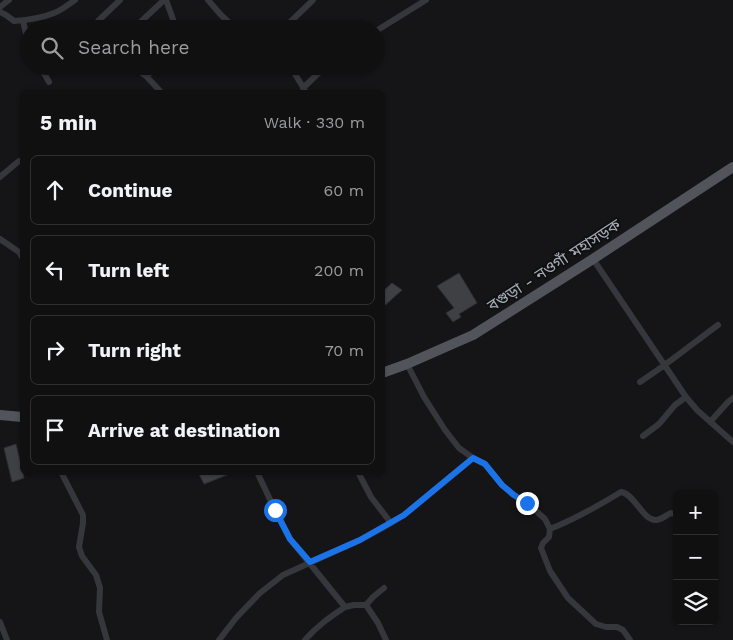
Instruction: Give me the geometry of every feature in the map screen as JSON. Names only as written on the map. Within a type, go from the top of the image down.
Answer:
[{"type":"main road","name":"বগুড়া - নওগাঁ মহাসড়ক","points":[[385,372],[473,336],[733,167]]},
{"type":"main road","points":[[0,415],[20,416]]},
{"type":"street","points":[[0,8],[9,0]]},
{"type":"street","points":[[28,20],[55,12],[76,0]]},
{"type":"street","points":[[99,20],[120,0]]},
{"type":"street","points":[[143,20],[165,0],[173,20]]},
{"type":"street","points":[[208,0],[226,20]]},
{"type":"street","points":[[292,20],[313,0]]},
{"type":"street","points":[[385,25],[426,0]]},
{"type":"street","points":[[0,12],[14,21],[20,21]]},
{"type":"street","points":[[45,75],[49,82]]},
{"type":"street","points":[[296,75],[305,90],[318,75]]},
{"type":"street","points":[[146,76],[159,90]]},
{"type":"street","points":[[0,177],[20,162]]},
{"type":"street","points":[[0,239],[20,254]]},
{"type":"street","points":[[594,259],[686,397],[697,410],[733,442]]},
{"type":"street","points":[[640,382],[665,366],[718,325]]},
{"type":"street","points":[[407,364],[424,397],[459,448],[485,464],[502,485],[527,503],[544,519],[550,529],[549,537],[541,548],[550,571],[568,598],[596,624],[606,627],[617,627],[623,630],[630,640]]},
{"type":"street","points":[[643,436],[660,424],[675,405],[686,397]]},
{"type":"street","points":[[710,422],[733,398]]},
{"type":"street","points":[[219,640],[260,592],[283,575],[360,540],[404,515],[473,458]]},
{"type":"street","points":[[62,475],[82,515],[83,523],[79,547],[82,556],[96,575],[100,588],[99,612],[107,640]]},
{"type":"street","points":[[258,475],[290,539],[345,607]]},
{"type":"street","points":[[360,475],[371,497],[390,523]]},
{"type":"street","points":[[550,529],[583,514],[621,492],[626,492],[637,506],[652,519],[657,520],[673,514]]},
{"type":"street","points":[[305,640],[328,618],[345,607],[366,605],[384,588]]},
{"type":"street","points":[[366,605],[386,640]]},
{"type":"street","points":[[0,622],[7,640]]},
{"type":"building","points":[[459,273],[477,303],[459,314],[461,317],[453,322],[446,313],[454,308],[437,286]]},
{"type":"building","points":[[392,283],[402,290],[385,305],[385,289]]},
{"type":"building","points":[[16,444],[20,461],[20,475],[23,475],[24,478],[12,482],[4,448]]},
{"type":"building","points":[[200,475],[227,475],[204,484]]},
{"type":"route","points":[[275,510],[290,539],[310,562],[360,540],[404,515],[473,458],[485,464],[502,485],[527,503]]}]
